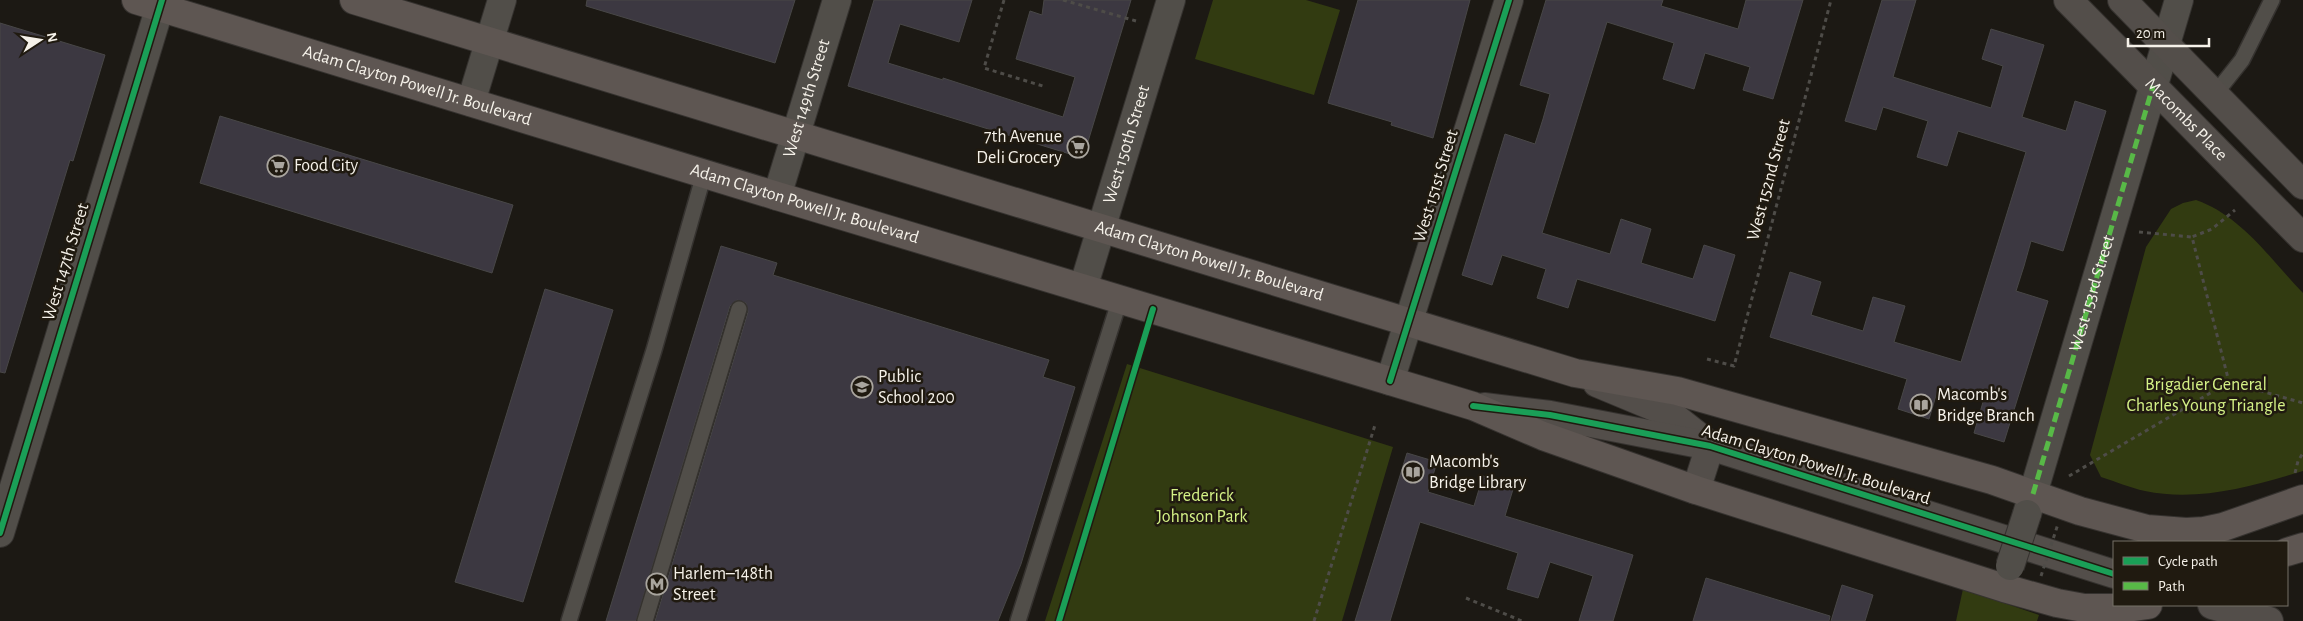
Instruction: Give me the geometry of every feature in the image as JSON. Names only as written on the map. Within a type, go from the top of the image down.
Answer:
[{"type":"main road","name":"Adam Clayton Powell Jr. Boulevard","points":[[354,0],[1575,373],[1677,391],[1992,480],[2030,504],[2147,529],[2186,532],[2224,527],[2298,490]]},
{"type":"main road","name":"Adam Clayton Powell Jr. Boulevard","points":[[152,2],[704,174],[1473,406],[1543,436],[1696,490],[2007,577],[2057,603],[2084,608],[2141,606]]},
{"type":"main road","points":[[2288,552],[2303,547]]},
{"type":"street","points":[[471,102],[502,0]]},
{"type":"street","name":"West 149th Street","points":[[778,196],[836,0]]},
{"type":"street","name":"West 150th Street","points":[[1083,288],[1171,0]]},
{"type":"street","name":"West 151st Street","points":[[1390,381],[1509,0]]},
{"type":"street","name":"Macombs Place","points":[[2068,0],[2303,238]]},
{"type":"street","points":[[2122,0],[2303,185]]},
{"type":"street","name":"West 153rd Street","points":[[2007,577],[2179,0]]},
{"type":"street","name":"West 147th Street","points":[[0,533],[152,2]]},
{"type":"street","name":"Adam Clayton Powell Jr. Boulevard","points":[[1575,373],[1669,412],[1710,446]]},
{"type":"street","name":"Adam Clayton Powell Jr. Boulevard","points":[[1473,406],[1550,416],[1710,446],[2113,574]]},
{"type":"street","points":[[1696,490],[1710,446]]},
{"type":"street","points":[[2216,606],[2269,621]]},
{"type":"lane","points":[[2215,94],[2242,60],[2272,0]]},
{"type":"lane","points":[[569,621],[654,350],[704,174]]},
{"type":"lane","points":[[1018,621],[1120,299]]},
{"type":"lane","points":[[645,621],[739,309]]},
{"type":"path","points":[[1004,0],[984,68],[1046,86]]},
{"type":"path","points":[[1063,0],[1142,23]]},
{"type":"path","points":[[2140,232],[2192,237],[2212,229],[2235,210]]},
{"type":"path","points":[[2192,237],[2230,382]]},
{"type":"path","points":[[2069,476],[2230,382],[2303,403]]},
{"type":"path","points":[[1314,621],[1375,425]]},
{"type":"path","points":[[2298,490],[2298,461],[2303,453]]},
{"type":"path","points":[[2041,576],[2058,524]]},
{"type":"path","points":[[1466,598],[1522,621]]},
{"type":"green space","points":[[1213,0],[1306,0],[1340,10],[1314,95],[1195,59]]},
{"type":"green space","name":"Brigadier General Charles Young Triangle","points":[[2196,200],[2212,207],[2242,228],[2303,293],[2303,471],[2225,491],[2185,495],[2165,494],[2139,490],[2101,477],[2090,455],[2146,247],[2171,209],[2183,203]]},
{"type":"green space","name":"Frederick Johnson Park","points":[[1127,364],[1393,447],[1342,621],[1045,621]]},
{"type":"green space","points":[[1963,589],[2039,615],[2037,621],[1956,621]]},
{"type":"building","points":[[587,0],[795,0],[775,63],[586,6]]},
{"type":"building","points":[[874,0],[972,0],[959,42],[900,24],[888,63],[943,80],[943,78],[1063,117],[1075,77],[1016,59],[1030,11],[1042,15],[1044,0],[1131,0],[1083,158],[848,86]]},
{"type":"building","points":[[1358,0],[1470,0],[1433,138],[1391,125],[1392,122],[1328,103]]},
{"type":"building","points":[[1546,0],[1663,0],[1661,6],[1738,29],[1746,0],[1803,0],[1773,99],[1743,90],[1750,67],[1705,53],[1694,89],[1663,79],[1674,43],[1607,22],[1542,233],[1610,254],[1621,219],[1651,229],[1641,263],[1693,279],[1704,245],[1735,255],[1715,321],[1577,279],[1568,308],[1537,298],[1546,269],[1502,255],[1492,285],[1462,275],[1505,134],[1535,144],[1543,119],[1550,94],[1520,85]]},
{"type":"building","points":[[1882,0],[1916,0],[1893,77],[1991,108],[2003,66],[1982,59],[1991,29],[2044,45],[2022,117],[2066,131],[2075,101],[2106,111],[2063,251],[2031,241],[2016,291],[2048,301],[2004,442],[1974,433],[1983,402],[1938,389],[1929,419],[1898,409],[1907,379],[1770,337],[1790,272],[1821,282],[1811,315],[1863,331],[1873,297],[1905,306],[1894,342],[1961,362],[2026,152],[1958,131],[1947,166],[1917,157],[1928,121],[1883,107],[1876,130],[1845,121]]},
{"type":"building","points":[[0,23],[105,55],[73,161],[70,160],[5,373],[0,372]]},
{"type":"building","points":[[220,116],[513,205],[492,273],[200,183]]},
{"type":"building","points":[[721,246],[777,263],[773,275],[1049,360],[1043,377],[1075,387],[1021,564],[998,621],[655,621],[748,312],[746,303],[737,300],[730,306],[636,621],[606,621]]},
{"type":"building","points":[[545,289],[613,310],[523,602],[455,582]]},
{"type":"building","points":[[1407,453],[1437,462],[1428,492],[1474,506],[1483,476],[1514,486],[1505,516],[1633,555],[1613,621],[1579,621],[1593,576],[1550,562],[1538,598],[1507,589],[1518,553],[1420,522],[1390,621],[1355,621]]},
{"type":"building","points":[[1706,578],[1830,616],[1829,621],[1693,621]]},
{"type":"building","points":[[1842,585],[1873,595],[1865,621],[1831,621]]},
{"type":"marked path","points":[[2033,494],[2153,86]]},
{"type":"cycle path","points":[[0,533],[162,0]]},
{"type":"cycle path","points":[[1390,381],[1509,0]]},
{"type":"cycle path","points":[[1059,621],[1153,309]]},
{"type":"cycle path","points":[[1473,406],[1550,415],[1710,446],[2113,574]]},
{"type":"place","name":"7th Avenue Deli Grocery","points":[[1078,147]]},
{"type":"place","name":"Food City","points":[[278,166]]},
{"type":"place","name":"Public School 200","points":[[862,387]]},
{"type":"place","name":"Macomb's Bridge Branch","points":[[1921,405]]},
{"type":"place","name":"Macomb's Bridge Library","points":[[1413,472]]},
{"type":"place","name":"Harlem–148th Street","points":[[657,584]]}]
